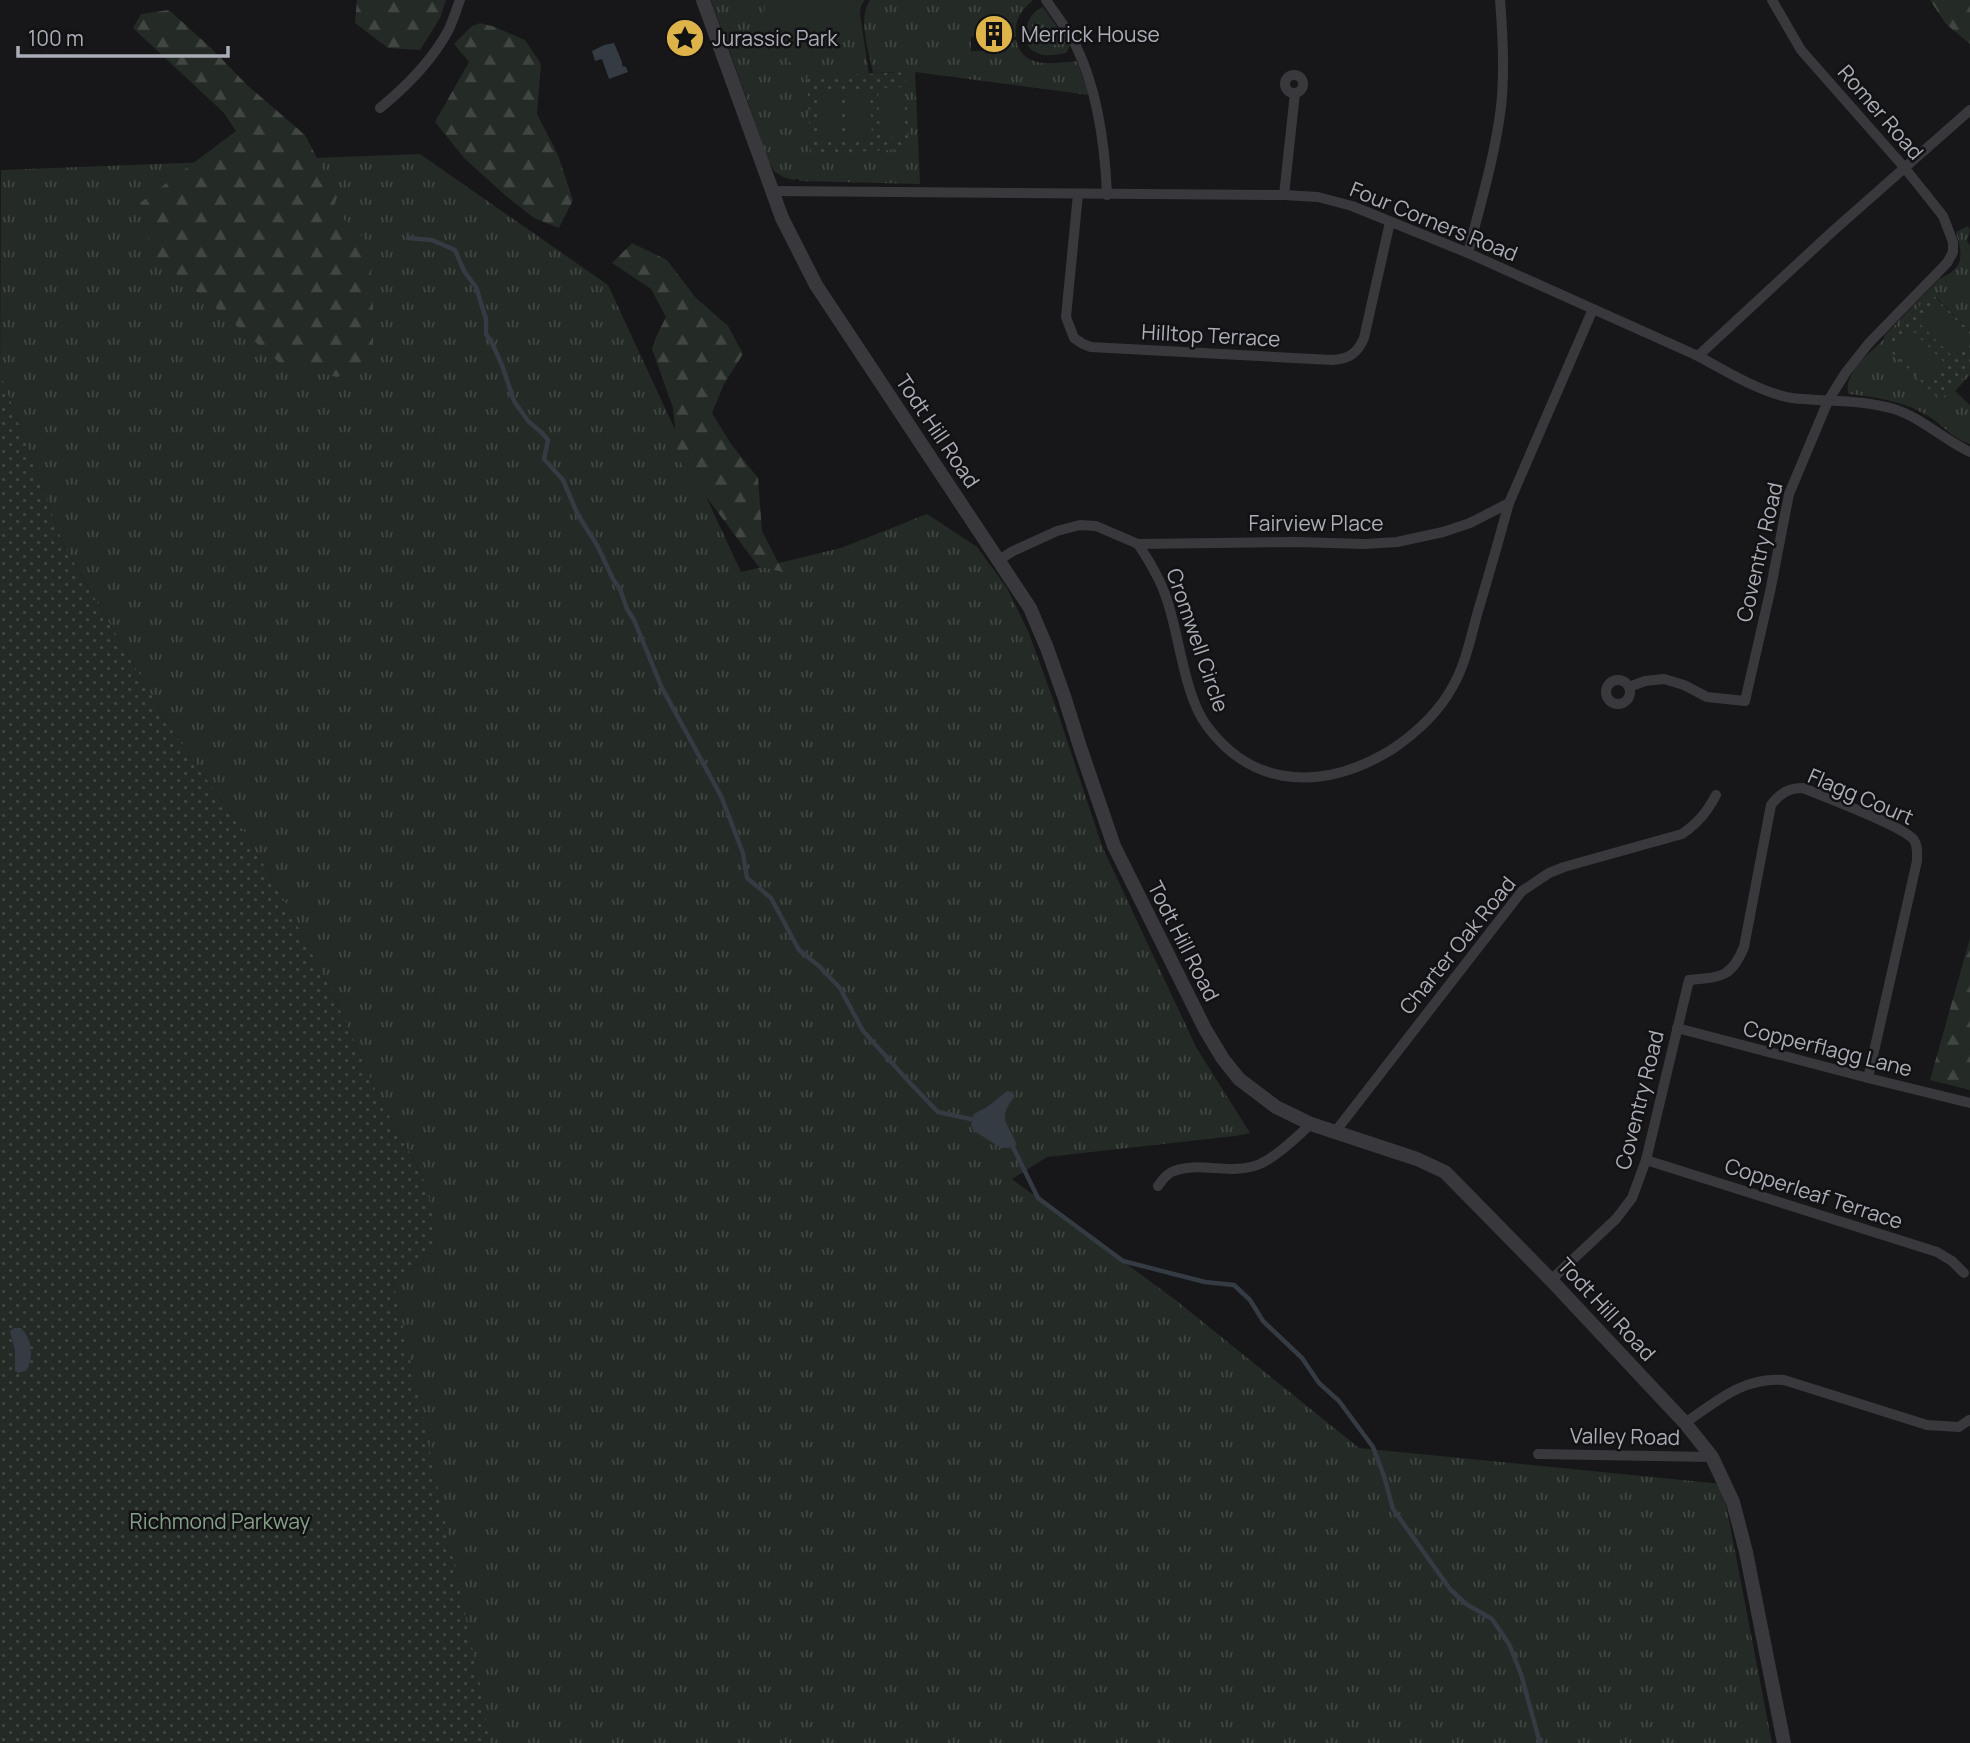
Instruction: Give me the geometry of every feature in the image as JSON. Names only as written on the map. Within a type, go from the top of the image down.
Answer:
[{"type":"street","points":[[380,108],[405,88],[432,55],[449,30],[460,0]]},
{"type":"street","name":"Todt Hill Road","points":[[703,0],[782,218],[816,285],[1030,608],[1048,648],[1114,846],[1205,1029],[1223,1059],[1239,1079],[1276,1108],[1311,1124],[1417,1159],[1445,1172],[1685,1423],[1712,1457],[1733,1502],[1784,1743]]},
{"type":"street","points":[[1046,0],[1076,46],[1094,97],[1105,158],[1107,195]]},
{"type":"street","points":[[1468,253],[1501,108],[1504,67],[1500,0]]},
{"type":"street","name":"Romer Road","points":[[1772,0],[1801,50],[1904,167],[1943,216],[1953,242],[1953,252]]},
{"type":"street","points":[[1283,195],[1295,93]]},
{"type":"street","points":[[1698,356],[1970,110]]},
{"type":"street","name":"Four Corners Road","points":[[772,191],[1318,197],[1352,206],[1468,253],[1698,356],[1753,385],[1789,397],[1862,402],[1896,410],[1970,452]]},
{"type":"street","name":"Hilltop Terrace","points":[[1078,194],[1066,317],[1074,338],[1091,347],[1332,360],[1353,356],[1364,338],[1390,222]]},
{"type":"street","name":"Coventry Road","points":[[1629,687],[1645,681],[1664,679],[1684,685],[1707,697],[1745,701],[1789,494],[1828,401],[1869,343],[1947,263],[1953,252]]},
{"type":"street","points":[[1509,503],[1593,309]]},
{"type":"street","name":"Fairview Place","points":[[999,560],[1057,531],[1080,525],[1096,526],[1138,544],[1397,542],[1470,523],[1509,503]]},
{"type":"street","name":"Cromwell Circle","points":[[1138,544],[1160,580],[1168,601],[1192,695],[1205,724],[1227,748],[1263,772],[1301,779],[1322,777],[1373,761],[1401,743],[1421,726],[1453,686],[1466,655],[1509,503]]},
{"type":"street","name":"Flagg Court","points":[[1689,980],[1718,978],[1734,967],[1740,958],[1771,805],[1784,791],[1803,788],[1899,829],[1915,841],[1916,861],[1868,1078]]},
{"type":"street","name":"Charter Oak Road","points":[[1335,1132],[1522,891],[1549,873],[1564,867],[1682,834],[1707,812],[1716,795]]},
{"type":"street","name":"Coventry Road","points":[[1551,1280],[1616,1219],[1632,1198],[1646,1160],[1689,980]]},
{"type":"street","name":"Copperflagg Lane","points":[[1677,1028],[1970,1103]]},
{"type":"street","points":[[1158,1185],[1172,1171],[1190,1168],[1237,1170],[1259,1164],[1278,1153],[1311,1124]]},
{"type":"street","name":"Copperleaf Terrace","points":[[1646,1160],[1937,1252],[1952,1261],[1964,1273]]},
{"type":"street","points":[[1685,1423],[1732,1391],[1770,1379],[1784,1380],[1927,1425],[1959,1427],[1969,1420]]},
{"type":"street","name":"Valley Road","points":[[1538,1454],[1712,1457]]},
{"type":"green space","points":[[357,0],[446,0],[440,18],[420,50],[388,48],[355,23]]},
{"type":"green space","points":[[711,0],[865,0],[860,14],[869,74],[905,72],[873,73],[864,26],[870,0],[1033,0],[1019,16],[1016,37],[1004,38],[1002,18],[980,19],[981,36],[971,37],[971,51],[1004,51],[1004,41],[1016,40],[1020,50],[1032,60],[1049,63],[1077,61],[1089,95],[915,72],[920,184],[794,180],[774,171],[767,158]]},
{"type":"green space","points":[[765,0],[854,0],[856,17],[794,68],[772,36],[764,18]]},
{"type":"green space","points":[[1930,0],[1970,0],[1970,44],[1946,24]]},
{"type":"green space","points":[[1043,7],[1070,45],[1066,53],[1037,53],[1027,43],[1028,22],[1037,10]]},
{"type":"green space","points":[[169,10],[247,85],[305,135],[337,197],[333,209],[368,242],[373,294],[373,363],[337,377],[281,364],[152,253],[140,203],[236,131],[223,112],[133,28],[141,14]]},
{"type":"green space","points":[[480,23],[525,40],[541,64],[537,114],[558,155],[573,200],[559,228],[534,218],[505,195],[465,159],[435,122],[469,62],[454,44],[472,26]]},
{"type":"green space","points":[[905,72],[909,149],[811,154],[807,77]]},
{"type":"green space","points":[[901,87],[903,137],[880,138],[878,88]]},
{"type":"green space","points":[[840,89],[841,139],[818,140],[817,90]]},
{"type":"green space","points":[[870,89],[872,138],[849,139],[848,90]]},
{"type":"green space","points":[[420,154],[608,285],[741,572],[841,548],[927,514],[977,547],[1007,588],[1028,631],[1102,846],[1196,1047],[1250,1133],[1047,1157],[1012,1179],[1178,1302],[1359,1448],[1722,1484],[1772,1743],[489,1743],[393,1281],[429,1257],[434,1249],[436,1240],[422,1175],[378,1096],[331,990],[275,883],[242,829],[173,732],[63,544],[0,373],[1,170]]},
{"type":"green space","points":[[1968,226],[1970,331],[1936,297],[1940,400],[1970,370],[1970,375],[1955,391],[1970,405],[1970,444],[1913,408],[1848,394],[1853,371],[1864,358],[1939,279],[1958,266],[1961,255],[1956,232]]},
{"type":"green space","points":[[632,243],[667,260],[695,297],[728,326],[743,354],[724,384],[712,413],[731,444],[758,478],[762,531],[783,572],[758,566],[678,459],[673,408],[652,349],[666,317],[651,289],[612,263]]},
{"type":"green space","points":[[1928,297],[1935,297],[1970,331],[1970,370],[1940,400],[1889,350],[1886,340]]},
{"type":"green space","points":[[1936,308],[1970,342],[1955,359],[1920,324]]},
{"type":"green space","points":[[1913,331],[1948,366],[1932,382],[1897,347]]},
{"type":"green space","name":"Richmond Parkway","points":[[0,373],[63,544],[173,732],[242,829],[275,883],[331,990],[378,1096],[422,1175],[434,1214],[434,1249],[429,1257],[393,1281],[482,1693],[489,1743],[0,1743]]},
{"type":"green space","points":[[1970,938],[1970,1090],[1930,1080]]},
{"type":"shaded area","points":[[614,43],[622,66],[626,67],[628,72],[609,79],[602,59],[595,61],[592,51]]},
{"type":"shaded area","points":[[1007,1091],[1015,1096],[1005,1116],[1017,1145],[1001,1148],[974,1131],[971,1125],[974,1114]]},
{"type":"shaded area","points":[[21,1328],[28,1337],[31,1348],[27,1370],[19,1373],[15,1371],[15,1350],[10,1331]]},
{"type":"waterway","points":[[408,238],[432,240],[455,250],[464,271],[476,287],[486,319],[486,334],[502,365],[514,401],[528,421],[548,440],[544,459],[563,480],[578,515],[620,589],[662,688],[721,796],[743,853],[747,878],[771,898],[799,950],[840,988],[863,1031],[911,1084],[938,1112],[975,1120]]},
{"type":"waterway","points":[[1013,1147],[1038,1198],[1123,1261],[1205,1282],[1234,1285],[1250,1300],[1263,1321],[1302,1358],[1319,1383],[1339,1401],[1373,1447],[1393,1509],[1450,1589],[1466,1604],[1492,1619],[1509,1644],[1521,1674],[1540,1743]]},
{"type":"place","name":"Merrick House","points":[[994,34]]},
{"type":"place","name":"Jurassic Park","points":[[685,38]]}]
